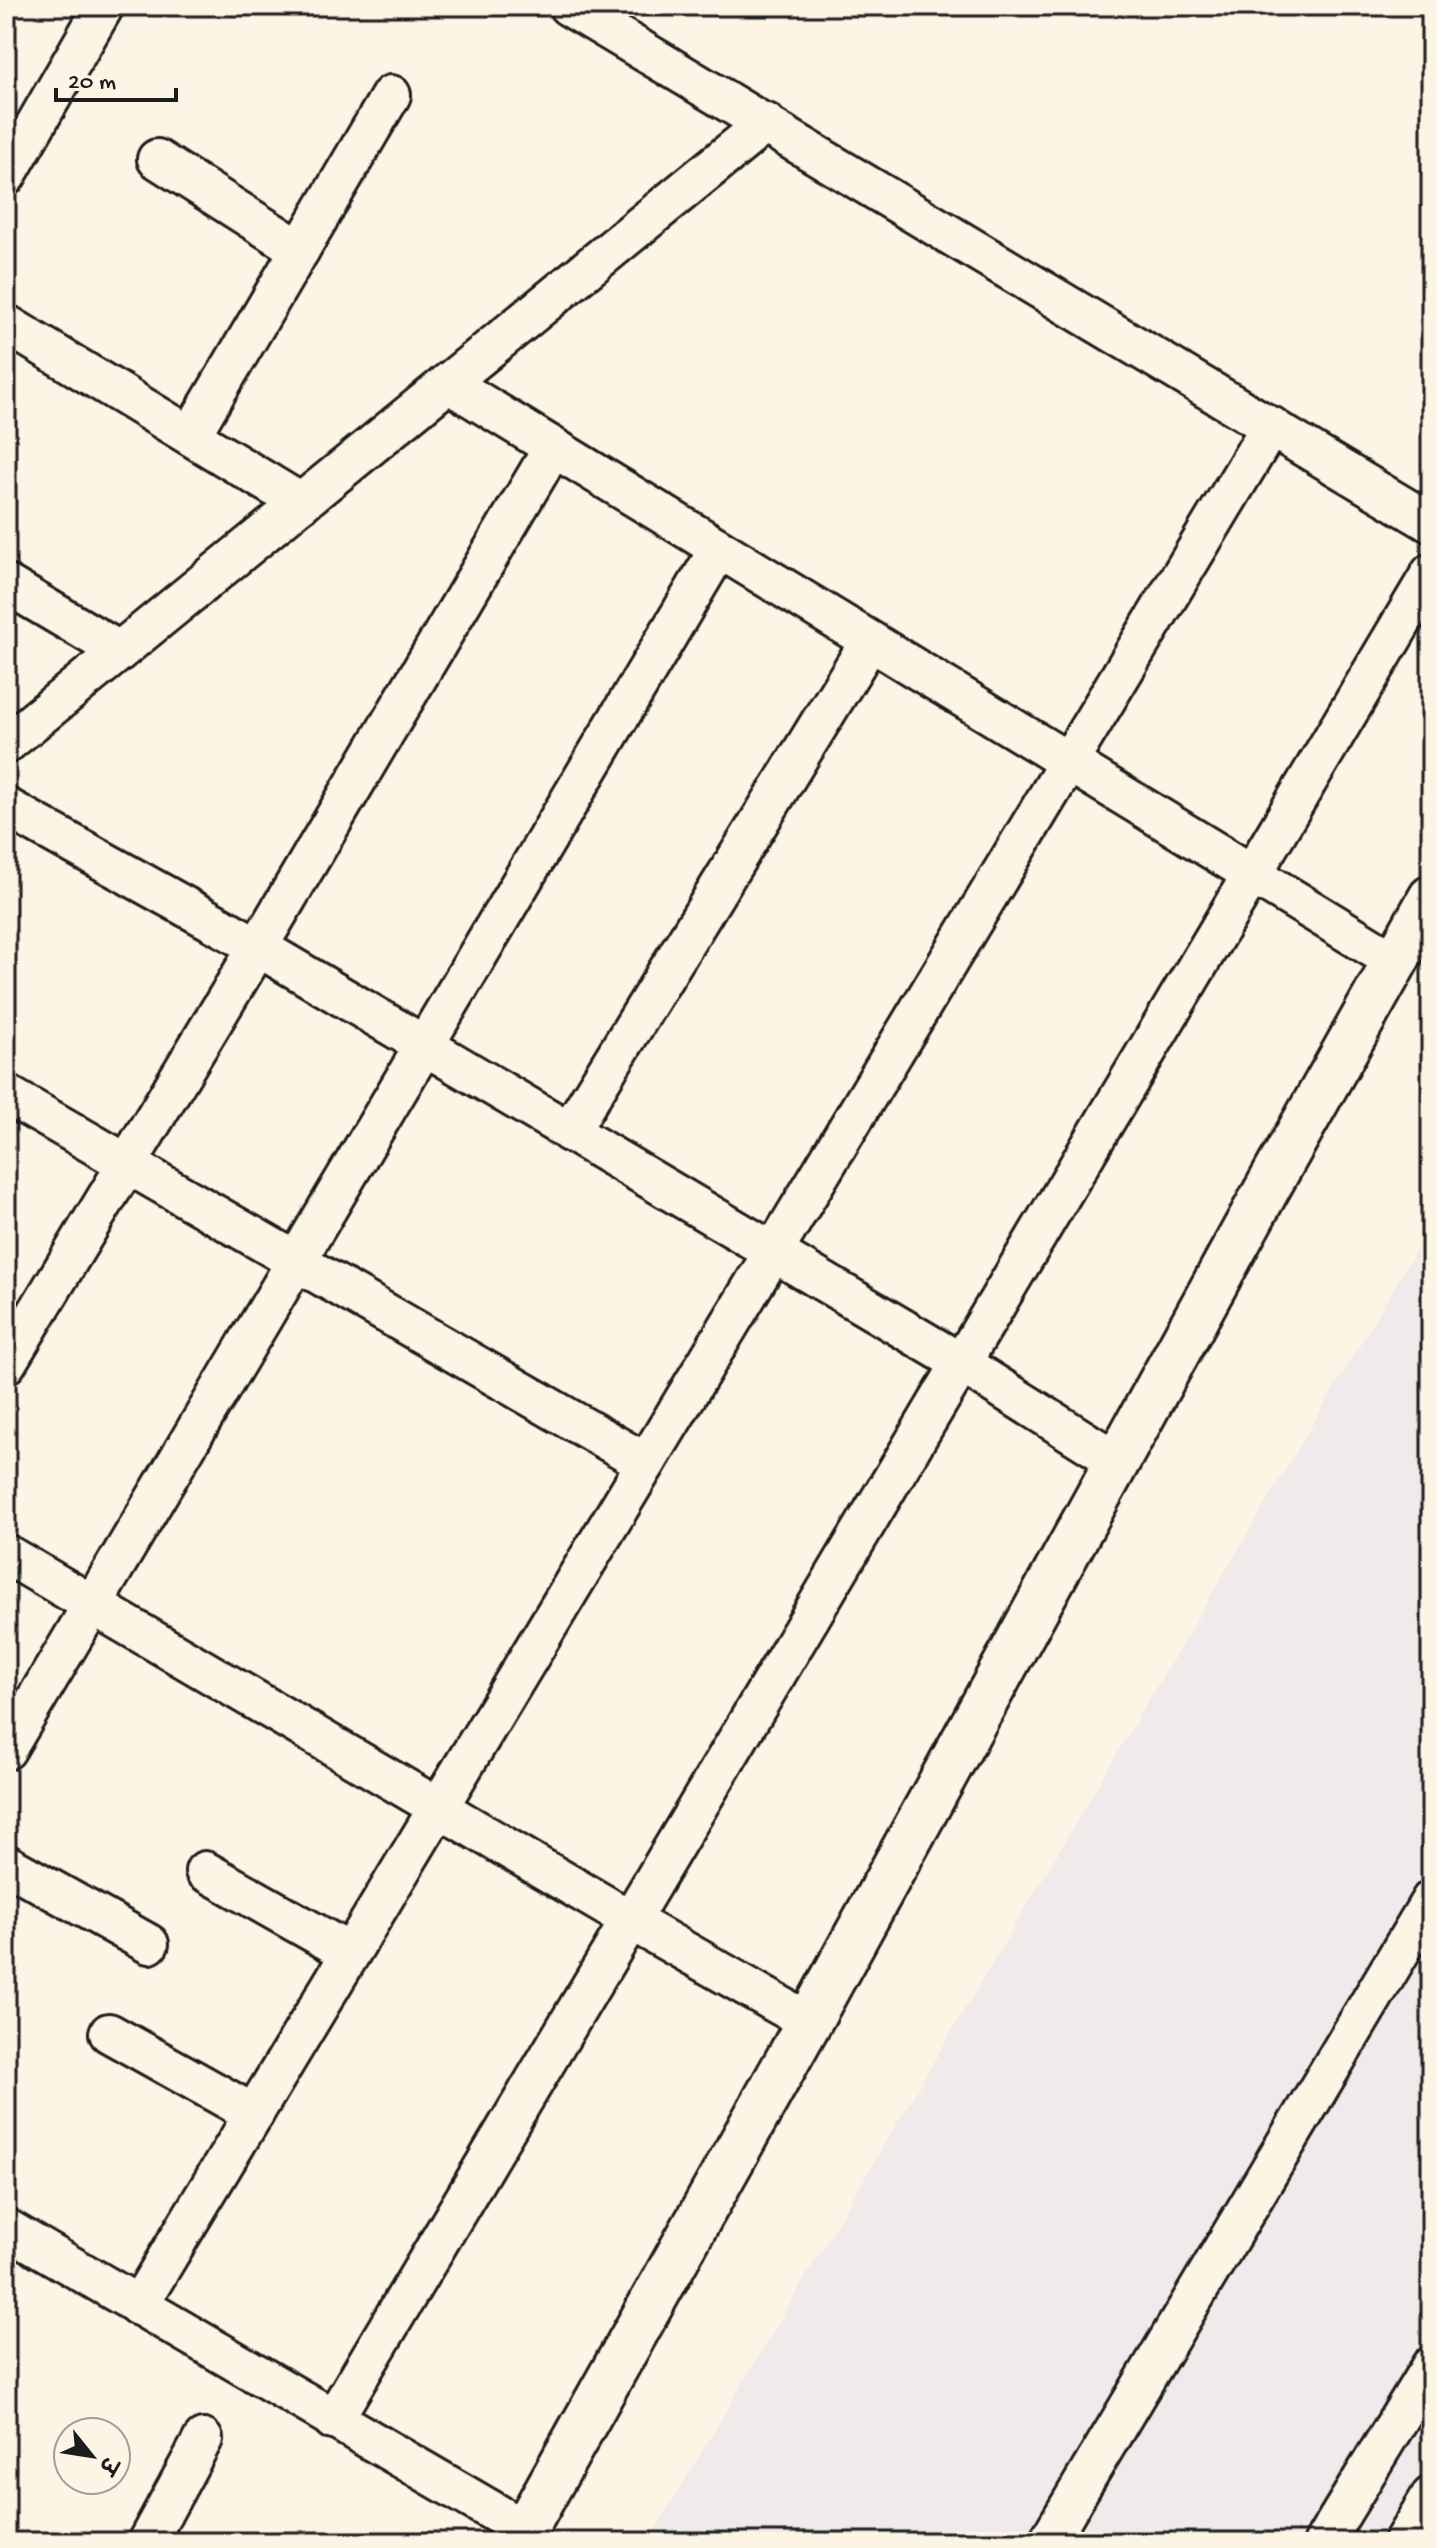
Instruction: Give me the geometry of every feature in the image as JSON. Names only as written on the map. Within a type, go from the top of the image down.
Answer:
[{"type":"street","points":[[6,176],[104,6]]},
{"type":"street","points":[[568,6],[1431,523]]},
{"type":"street","points":[[191,435],[391,95]]},
{"type":"street","points":[[6,744],[766,123]]},
{"type":"street","points":[[157,159],[300,250]]},
{"type":"street","points":[[6,324],[301,503]]},
{"type":"street","points":[[448,383],[1396,962]]},
{"type":"street","points":[[138,2306],[1271,426]]},
{"type":"street","points":[[6,1364],[258,947],[553,448]]},
{"type":"street","points":[[6,1750],[719,549]]},
{"type":"street","points":[[333,2420],[1431,573]]},
{"type":"street","points":[[6,584],[119,651]]},
{"type":"street","points":[[569,1132],[870,641]]},
{"type":"street","points":[[6,807],[258,947],[961,1363],[1118,1462]]},
{"type":"street","points":[[6,2228],[333,2420],[521,2536],[1431,898]]},
{"type":"street","points":[[7,1097],[646,1463]]},
{"type":"street","points":[[6,1554],[809,2022]]},
{"type":"street","points":[[6,1864],[149,1944]]},
{"type":"street","points":[[205,1871],[350,1953]]},
{"type":"street","points":[[1048,2542],[1431,1900]]},
{"type":"street","points":[[109,2033],[254,2114]]},
{"type":"street","points":[[1324,2542],[1431,2366]]},
{"type":"street","points":[[147,2542],[203,2439]]},
{"type":"street","points":[[1403,2542],[1431,2496]]},
{"type":"shaded area","points":[[1431,1225],[1431,2542],[648,2542]]}]
